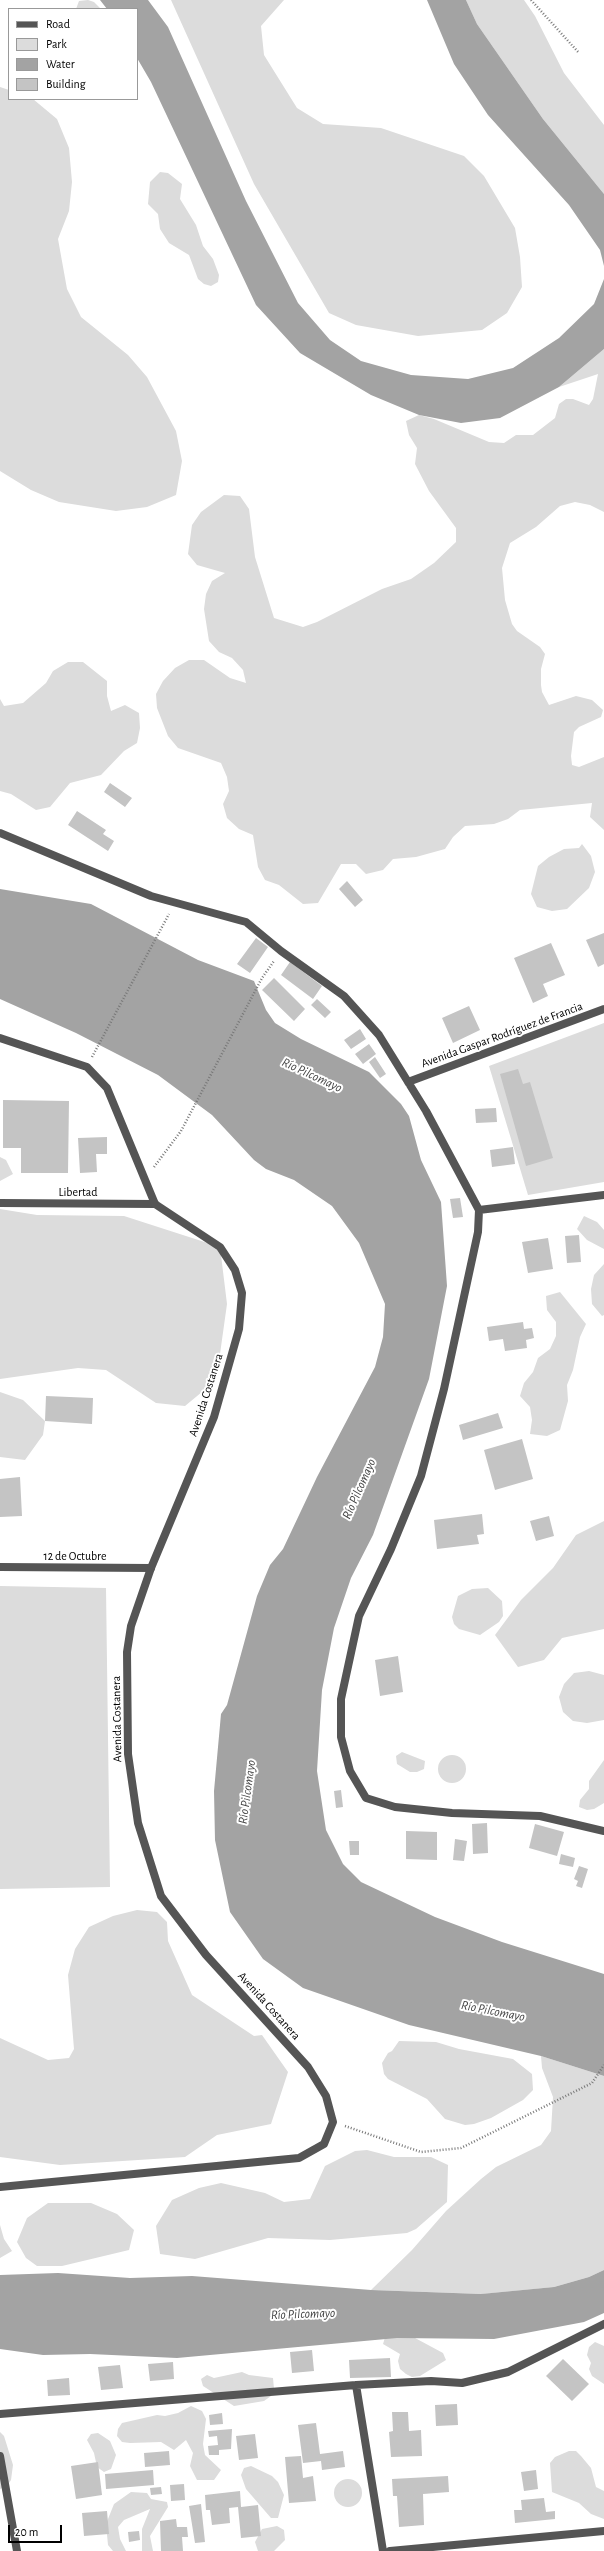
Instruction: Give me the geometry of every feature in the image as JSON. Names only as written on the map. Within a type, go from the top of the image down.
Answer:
[{"type":"street","points":[[0,834],[151,896],[246,922],[281,951],[344,996],[379,1036],[426,1111],[479,1210],[478,1232],[444,1389],[421,1476],[391,1549],[359,1616],[341,1699],[341,1737],[350,1771],[366,1798],[395,1807],[452,1813],[540,1816],[604,1831]]},
{"type":"street","name":"Avenida Gaspar Rodríguez de Francia","points":[[408,1082],[604,1009]]},
{"type":"street","points":[[0,1038],[87,1067],[107,1088],[155,1204]]},
{"type":"street","points":[[479,1210],[604,1195]]},
{"type":"street","name":"Libertad","points":[[0,1204],[155,1204]]},
{"type":"street","name":"Avenida Costanera","points":[[155,1204],[220,1247],[235,1270],[242,1293],[239,1329],[214,1417],[151,1568],[131,1626],[128,1646],[128,1754],[138,1823],[161,1896],[206,1955],[308,2067],[326,2096],[334,2122]]},
{"type":"street","name":"12 de Octubre","points":[[0,1567],[151,1568]]},
{"type":"street","points":[[0,2187],[299,2158],[324,2144],[334,2122]]},
{"type":"street","points":[[0,2414],[356,2385],[431,2381],[462,2382],[508,2372],[604,2324]]},
{"type":"street","points":[[356,2385],[383,2551]]},
{"type":"street","points":[[0,2456],[17,2551]]},
{"type":"street","points":[[390,2551],[604,2531]]},
{"type":"path","points":[[532,0],[579,53]]},
{"type":"path","points":[[94,1054],[165,923]]},
{"type":"path","points":[[145,1180],[181,1131],[262,978],[281,951]]},
{"type":"path","points":[[334,2122],[421,2152],[461,2148],[592,2083],[604,2065]]},
{"type":"green space","points":[[88,0],[94,2],[100,8],[76,8],[79,1]]},
{"type":"green space","points":[[171,0],[284,0],[261,26],[264,55],[297,108],[323,124],[381,128],[464,156],[484,176],[515,228],[520,257],[522,287],[507,313],[482,330],[418,336],[356,325],[329,313],[254,184]]},
{"type":"green space","points":[[466,0],[524,0],[535,16],[564,73],[604,125],[604,194],[543,119],[477,24]]},
{"type":"green space","points":[[0,87],[8,90],[8,100],[34,100],[57,119],[69,148],[72,182],[69,211],[58,239],[67,289],[81,317],[128,355],[147,377],[176,431],[182,461],[176,495],[147,507],[116,511],[59,502],[31,490],[0,471]]},
{"type":"green space","points":[[160,172],[168,173],[182,184],[180,199],[196,225],[203,246],[213,259],[219,275],[218,282],[211,286],[204,284],[198,279],[189,255],[169,243],[160,229],[158,214],[148,204],[150,182]]},
{"type":"green space","points":[[604,349],[604,512],[590,505],[575,502],[560,506],[536,527],[510,543],[502,568],[505,600],[512,624],[517,631],[540,647],[545,654],[541,669],[541,685],[542,692],[549,705],[576,696],[592,700],[603,710],[601,717],[579,727],[574,732],[571,756],[572,765],[579,767],[604,757],[604,830],[590,817],[592,803],[520,810],[508,819],[494,824],[465,826],[453,837],[445,849],[416,857],[393,859],[383,870],[366,874],[356,864],[341,864],[318,903],[303,904],[279,885],[265,880],[258,867],[253,835],[239,829],[227,818],[223,804],[229,791],[227,777],[221,763],[178,748],[168,736],[157,708],[156,694],[163,681],[175,668],[189,660],[204,660],[230,678],[246,683],[243,670],[232,658],[219,652],[209,641],[204,609],[206,594],[212,581],[225,573],[197,565],[188,554],[192,525],[201,512],[224,495],[240,496],[249,509],[255,557],[274,618],[303,627],[317,622],[382,589],[411,579],[434,563],[456,542],[456,528],[429,491],[415,464],[417,448],[409,435],[406,421],[419,415],[434,419],[489,442],[504,443],[516,435],[533,435],[555,418],[559,404],[566,399],[573,399],[589,405],[593,399],[598,374],[559,387]]},
{"type":"green space","points":[[68,662],[83,662],[107,681],[107,696],[111,711],[125,705],[139,713],[140,728],[137,743],[124,751],[101,775],[70,783],[50,807],[36,810],[11,794],[0,791],[0,699],[4,706],[23,703],[46,683],[53,671]]},
{"type":"green space","points":[[582,844],[591,856],[595,872],[589,888],[567,909],[552,911],[537,907],[531,894],[538,866],[549,857],[564,849],[579,848]]},
{"type":"green space","points":[[604,1023],[604,1182],[528,1195],[489,1066]]},
{"type":"green space","points":[[0,1157],[6,1160],[13,1174],[0,1181]]},
{"type":"green space","points":[[0,1209],[37,1215],[124,1216],[220,1247],[227,1304],[219,1361],[208,1387],[185,1406],[156,1403],[106,1370],[78,1368],[0,1379]]},
{"type":"green space","points":[[584,1216],[597,1222],[604,1230],[604,1249],[587,1240],[577,1229]]},
{"type":"green space","points":[[604,1264],[604,1315],[602,1316],[592,1304],[591,1289],[594,1275]]},
{"type":"green space","points":[[560,1292],[586,1324],[580,1337],[573,1370],[567,1385],[568,1401],[560,1430],[547,1436],[530,1434],[532,1420],[530,1407],[520,1396],[524,1383],[533,1372],[538,1358],[550,1349],[556,1336],[556,1322],[547,1310],[546,1296]]},
{"type":"green space","points":[[0,1392],[23,1400],[45,1421],[43,1435],[25,1460],[0,1457]]},
{"type":"green space","points":[[604,1521],[604,1629],[562,1638],[544,1660],[518,1667],[495,1635],[521,1600],[553,1568],[576,1535]]},
{"type":"green space","points":[[0,1586],[106,1588],[110,1887],[0,1889]]},
{"type":"green space","points":[[488,1588],[502,1601],[503,1616],[499,1622],[480,1635],[459,1629],[454,1624],[452,1617],[458,1596],[472,1589]]},
{"type":"green space","points":[[589,1671],[604,1675],[604,1720],[587,1723],[573,1721],[563,1712],[559,1697],[564,1684],[574,1673]]},
{"type":"green space","points":[[402,1752],[425,1761],[424,1769],[417,1772],[410,1772],[397,1764],[396,1756]]},
{"type":"green space","points":[[452,1755],[462,1759],[466,1769],[462,1779],[452,1783],[442,1779],[438,1769],[442,1759]]},
{"type":"green space","points":[[604,1760],[604,1803],[594,1809],[587,1810],[579,1807],[580,1800],[589,1789],[589,1781]]},
{"type":"green space","points":[[137,1910],[157,1912],[167,1922],[168,1941],[192,1995],[254,2036],[262,2035],[288,2072],[271,2124],[217,2135],[185,2157],[60,2165],[0,2157],[0,2038],[48,2060],[69,2058],[74,2049],[68,1975],[75,1949],[89,1927],[113,1916]]},
{"type":"green space","points":[[399,2041],[436,2042],[459,2049],[513,2059],[532,2074],[533,2090],[523,2100],[491,2118],[474,2124],[465,2125],[445,2119],[427,2099],[388,2079],[384,2074],[382,2063],[388,2053],[392,2051]]},
{"type":"green space","points":[[541,2056],[604,2076],[604,2270],[589,2277],[554,2287],[482,2294],[371,2290],[412,2250],[446,2211],[481,2179],[496,2167],[541,2145],[551,2131],[553,2097],[542,2068]]},
{"type":"green space","points":[[367,2150],[394,2157],[431,2157],[448,2165],[447,2202],[416,2229],[407,2233],[330,2240],[268,2238],[195,2259],[160,2254],[156,2226],[172,2200],[199,2188],[221,2183],[265,2193],[284,2202],[310,2199],[325,2166],[355,2151]]},
{"type":"green space","points":[[48,2203],[91,2203],[117,2214],[134,2230],[129,2250],[62,2266],[37,2266],[26,2258],[17,2242],[27,2218]]},
{"type":"green space","points":[[0,2225],[4,2239],[12,2251],[0,2258]]},
{"type":"green space","points":[[389,2324],[443,2353],[446,2360],[420,2376],[412,2377],[406,2374],[400,2369],[398,2361],[400,2354],[383,2344]]},
{"type":"green space","points":[[595,2342],[604,2346],[604,2384],[592,2376],[589,2369],[591,2363],[587,2355],[589,2347]]},
{"type":"green space","points":[[242,2372],[249,2375],[273,2378],[274,2389],[271,2396],[264,2401],[234,2406],[203,2386],[201,2379],[207,2375],[214,2378]]},
{"type":"green space","points":[[191,2406],[202,2411],[206,2419],[203,2444],[205,2455],[221,2470],[214,2480],[197,2480],[190,2466],[193,2453],[186,2440],[174,2450],[161,2442],[122,2442],[117,2436],[118,2429],[122,2423],[157,2415],[165,2416],[178,2413]]},
{"type":"green space","points":[[0,2432],[4,2436],[13,2465],[11,2480],[7,2486],[0,2489]]},
{"type":"green space","points":[[98,2433],[110,2441],[116,2455],[111,2469],[104,2472],[97,2467],[94,2453],[87,2440],[91,2434]]},
{"type":"green space","points":[[569,2451],[576,2451],[581,2456],[591,2468],[596,2487],[604,2491],[604,2519],[591,2514],[579,2503],[552,2492],[550,2463],[555,2457]]},
{"type":"green space","points":[[251,2466],[272,2476],[278,2482],[284,2495],[278,2518],[271,2518],[246,2489],[241,2475],[244,2468]]},
{"type":"green space","points":[[348,2479],[358,2483],[362,2493],[358,2503],[348,2507],[338,2503],[334,2493],[338,2483]]},
{"type":"green space","points":[[131,2492],[147,2493],[151,2499],[167,2502],[168,2507],[150,2536],[153,2551],[142,2551],[142,2529],[150,2509],[124,2520],[118,2527],[120,2539],[126,2551],[113,2551],[108,2545],[106,2524],[114,2504]]},
{"type":"green space","points":[[277,2526],[284,2530],[285,2540],[274,2551],[258,2551],[255,2542],[262,2529]]},
{"type":"water","points":[[100,0],[148,0],[168,27],[246,201],[298,303],[330,340],[361,361],[411,375],[468,379],[513,368],[559,338],[594,304],[604,279],[604,349],[559,387],[500,418],[461,423],[419,415],[371,395],[300,353],[256,305],[151,82],[138,60],[138,8],[106,8]]},
{"type":"water","points":[[427,0],[466,0],[477,24],[543,119],[604,194],[604,266],[600,250],[569,205],[488,115],[454,64]]},
{"type":"water","name":"Río Pilcomayo","points":[[0,889],[91,904],[198,960],[254,981],[266,1010],[275,1023],[301,1039],[369,1072],[401,1104],[409,1116],[421,1160],[441,1202],[447,1286],[429,1379],[373,1535],[351,1578],[334,1628],[322,1690],[317,1771],[326,1830],[343,1864],[361,1882],[435,1917],[502,1942],[604,1974],[604,2076],[541,2056],[409,2025],[303,1988],[263,1959],[230,1912],[215,1840],[214,1791],[221,1714],[227,1705],[257,1596],[270,1565],[283,1549],[317,1477],[375,1367],[383,1337],[385,1304],[359,1243],[332,1206],[294,1180],[266,1169],[254,1160],[212,1115],[158,1075],[76,1033],[0,999]]},
{"type":"water","name":"Río Pilcomayo","points":[[604,2270],[604,2313],[584,2322],[494,2339],[397,2338],[177,2358],[90,2354],[43,2355],[0,2349],[0,2275],[58,2273],[130,2278],[192,2276],[371,2290],[481,2294],[554,2287],[589,2277]]},
{"type":"building","points":[[110,783],[132,798],[125,807],[104,792]]},
{"type":"building","points":[[77,811],[106,830],[103,834],[114,841],[108,851],[68,825]]},
{"type":"building","points":[[347,881],[363,900],[355,907],[339,889]]},
{"type":"building","points":[[604,933],[604,964],[598,967],[586,940]]},
{"type":"building","points":[[256,938],[268,947],[250,973],[237,964]]},
{"type":"building","points":[[551,943],[565,975],[543,984],[548,996],[533,1003],[514,958]]},
{"type":"building","points":[[290,962],[322,986],[313,999],[281,975]]},
{"type":"building","points":[[274,978],[305,1009],[294,1021],[262,990]]},
{"type":"building","points":[[317,999],[331,1012],[325,1018],[311,1005]]},
{"type":"building","points":[[469,1006],[480,1030],[453,1043],[442,1018]]},
{"type":"building","points":[[360,1029],[366,1039],[351,1049],[344,1040]]},
{"type":"building","points":[[369,1044],[376,1054],[363,1064],[355,1054]]},
{"type":"building","points":[[375,1057],[386,1074],[380,1078],[369,1062]]},
{"type":"building","points":[[518,1069],[523,1084],[530,1082],[553,1158],[526,1166],[500,1074]]},
{"type":"building","points":[[3,1100],[69,1101],[68,1173],[21,1173],[21,1148],[3,1148]]},
{"type":"building","points":[[496,1108],[497,1122],[476,1123],[475,1109]]},
{"type":"building","points":[[107,1137],[107,1154],[96,1154],[97,1172],[80,1173],[78,1138]]},
{"type":"building","points":[[513,1147],[515,1164],[492,1167],[490,1150]]},
{"type":"building","points":[[460,1198],[463,1217],[453,1218],[450,1199]]},
{"type":"building","points":[[579,1235],[581,1262],[567,1263],[565,1236]]},
{"type":"building","points":[[548,1238],[553,1269],[528,1273],[522,1242]]},
{"type":"building","points":[[523,1322],[524,1329],[532,1328],[534,1338],[526,1340],[527,1348],[505,1351],[503,1339],[489,1341],[487,1327]]},
{"type":"building","points":[[46,1396],[93,1398],[92,1424],[45,1421]]},
{"type":"building","points":[[498,1413],[503,1428],[463,1440],[459,1425]]},
{"type":"building","points":[[522,1439],[533,1479],[495,1490],[484,1450]]},
{"type":"building","points":[[20,1477],[22,1516],[0,1517],[0,1479]]},
{"type":"building","points":[[482,1514],[484,1534],[477,1535],[479,1544],[437,1549],[434,1520]]},
{"type":"building","points":[[549,1516],[554,1536],[536,1541],[530,1521]]},
{"type":"building","points":[[398,1656],[403,1692],[380,1696],[375,1660]]},
{"type":"building","points":[[341,1790],[343,1807],[336,1808],[334,1791]]},
{"type":"building","points":[[487,1823],[488,1853],[473,1854],[472,1824]]},
{"type":"building","points":[[535,1824],[564,1832],[557,1856],[529,1848]]},
{"type":"building","points":[[406,1831],[437,1832],[437,1860],[406,1859]]},
{"type":"building","points":[[455,1839],[467,1841],[464,1861],[453,1860]]},
{"type":"building","points":[[349,1841],[359,1841],[359,1855],[350,1855]]},
{"type":"building","points":[[561,1854],[575,1858],[573,1867],[559,1864]]},
{"type":"building","points":[[579,1866],[588,1869],[582,1888],[576,1886],[578,1881],[574,1879]]},
{"type":"building","points":[[312,2350],[314,2371],[292,2373],[290,2352]]},
{"type":"building","points":[[390,2358],[391,2377],[350,2378],[349,2360]]},
{"type":"building","points":[[563,2359],[589,2384],[572,2401],[546,2376]]},
{"type":"building","points":[[173,2362],[174,2379],[150,2381],[148,2364]]},
{"type":"building","points":[[120,2365],[123,2388],[101,2390],[98,2367]]},
{"type":"building","points":[[69,2378],[70,2395],[48,2396],[47,2380]]},
{"type":"building","points":[[457,2404],[458,2425],[436,2426],[435,2405]]},
{"type":"building","points":[[392,2412],[408,2412],[409,2431],[421,2430],[422,2456],[391,2457],[389,2432],[393,2431]]},
{"type":"building","points":[[222,2413],[223,2424],[210,2425],[209,2415]]},
{"type":"building","points":[[316,2423],[320,2454],[343,2451],[345,2467],[322,2470],[321,2461],[303,2463],[298,2425]]},
{"type":"building","points":[[232,2429],[231,2449],[219,2450],[219,2455],[209,2455],[208,2446],[218,2445],[217,2436],[209,2437],[208,2431]]},
{"type":"building","points":[[255,2434],[258,2458],[239,2460],[236,2436]]},
{"type":"building","points":[[169,2451],[170,2465],[145,2467],[144,2453]]},
{"type":"building","points":[[301,2456],[303,2478],[313,2476],[316,2501],[289,2503],[285,2457]]},
{"type":"building","points":[[98,2462],[102,2495],[76,2499],[71,2466]]},
{"type":"building","points":[[153,2470],[154,2485],[106,2489],[105,2474]]},
{"type":"building","points":[[536,2470],[538,2489],[524,2491],[521,2472]]},
{"type":"building","points":[[448,2476],[449,2492],[423,2494],[424,2525],[399,2527],[397,2496],[393,2496],[392,2479]]},
{"type":"building","points":[[184,2484],[185,2500],[171,2501],[170,2485]]},
{"type":"building","points":[[161,2487],[162,2494],[151,2495],[150,2488]]},
{"type":"building","points":[[240,2491],[241,2507],[258,2505],[261,2536],[241,2538],[238,2507],[229,2508],[230,2523],[212,2525],[210,2510],[206,2510],[205,2495]]},
{"type":"building","points":[[544,2498],[546,2512],[555,2511],[555,2519],[515,2523],[514,2510],[522,2510],[521,2500]]},
{"type":"building","points":[[201,2504],[205,2542],[195,2543],[189,2506]]},
{"type":"building","points":[[107,2511],[109,2534],[84,2536],[82,2513]]},
{"type":"building","points":[[176,2519],[177,2527],[187,2527],[188,2537],[182,2537],[183,2551],[161,2551],[160,2521]]},
{"type":"building","points":[[139,2531],[140,2540],[129,2542],[128,2532]]}]
